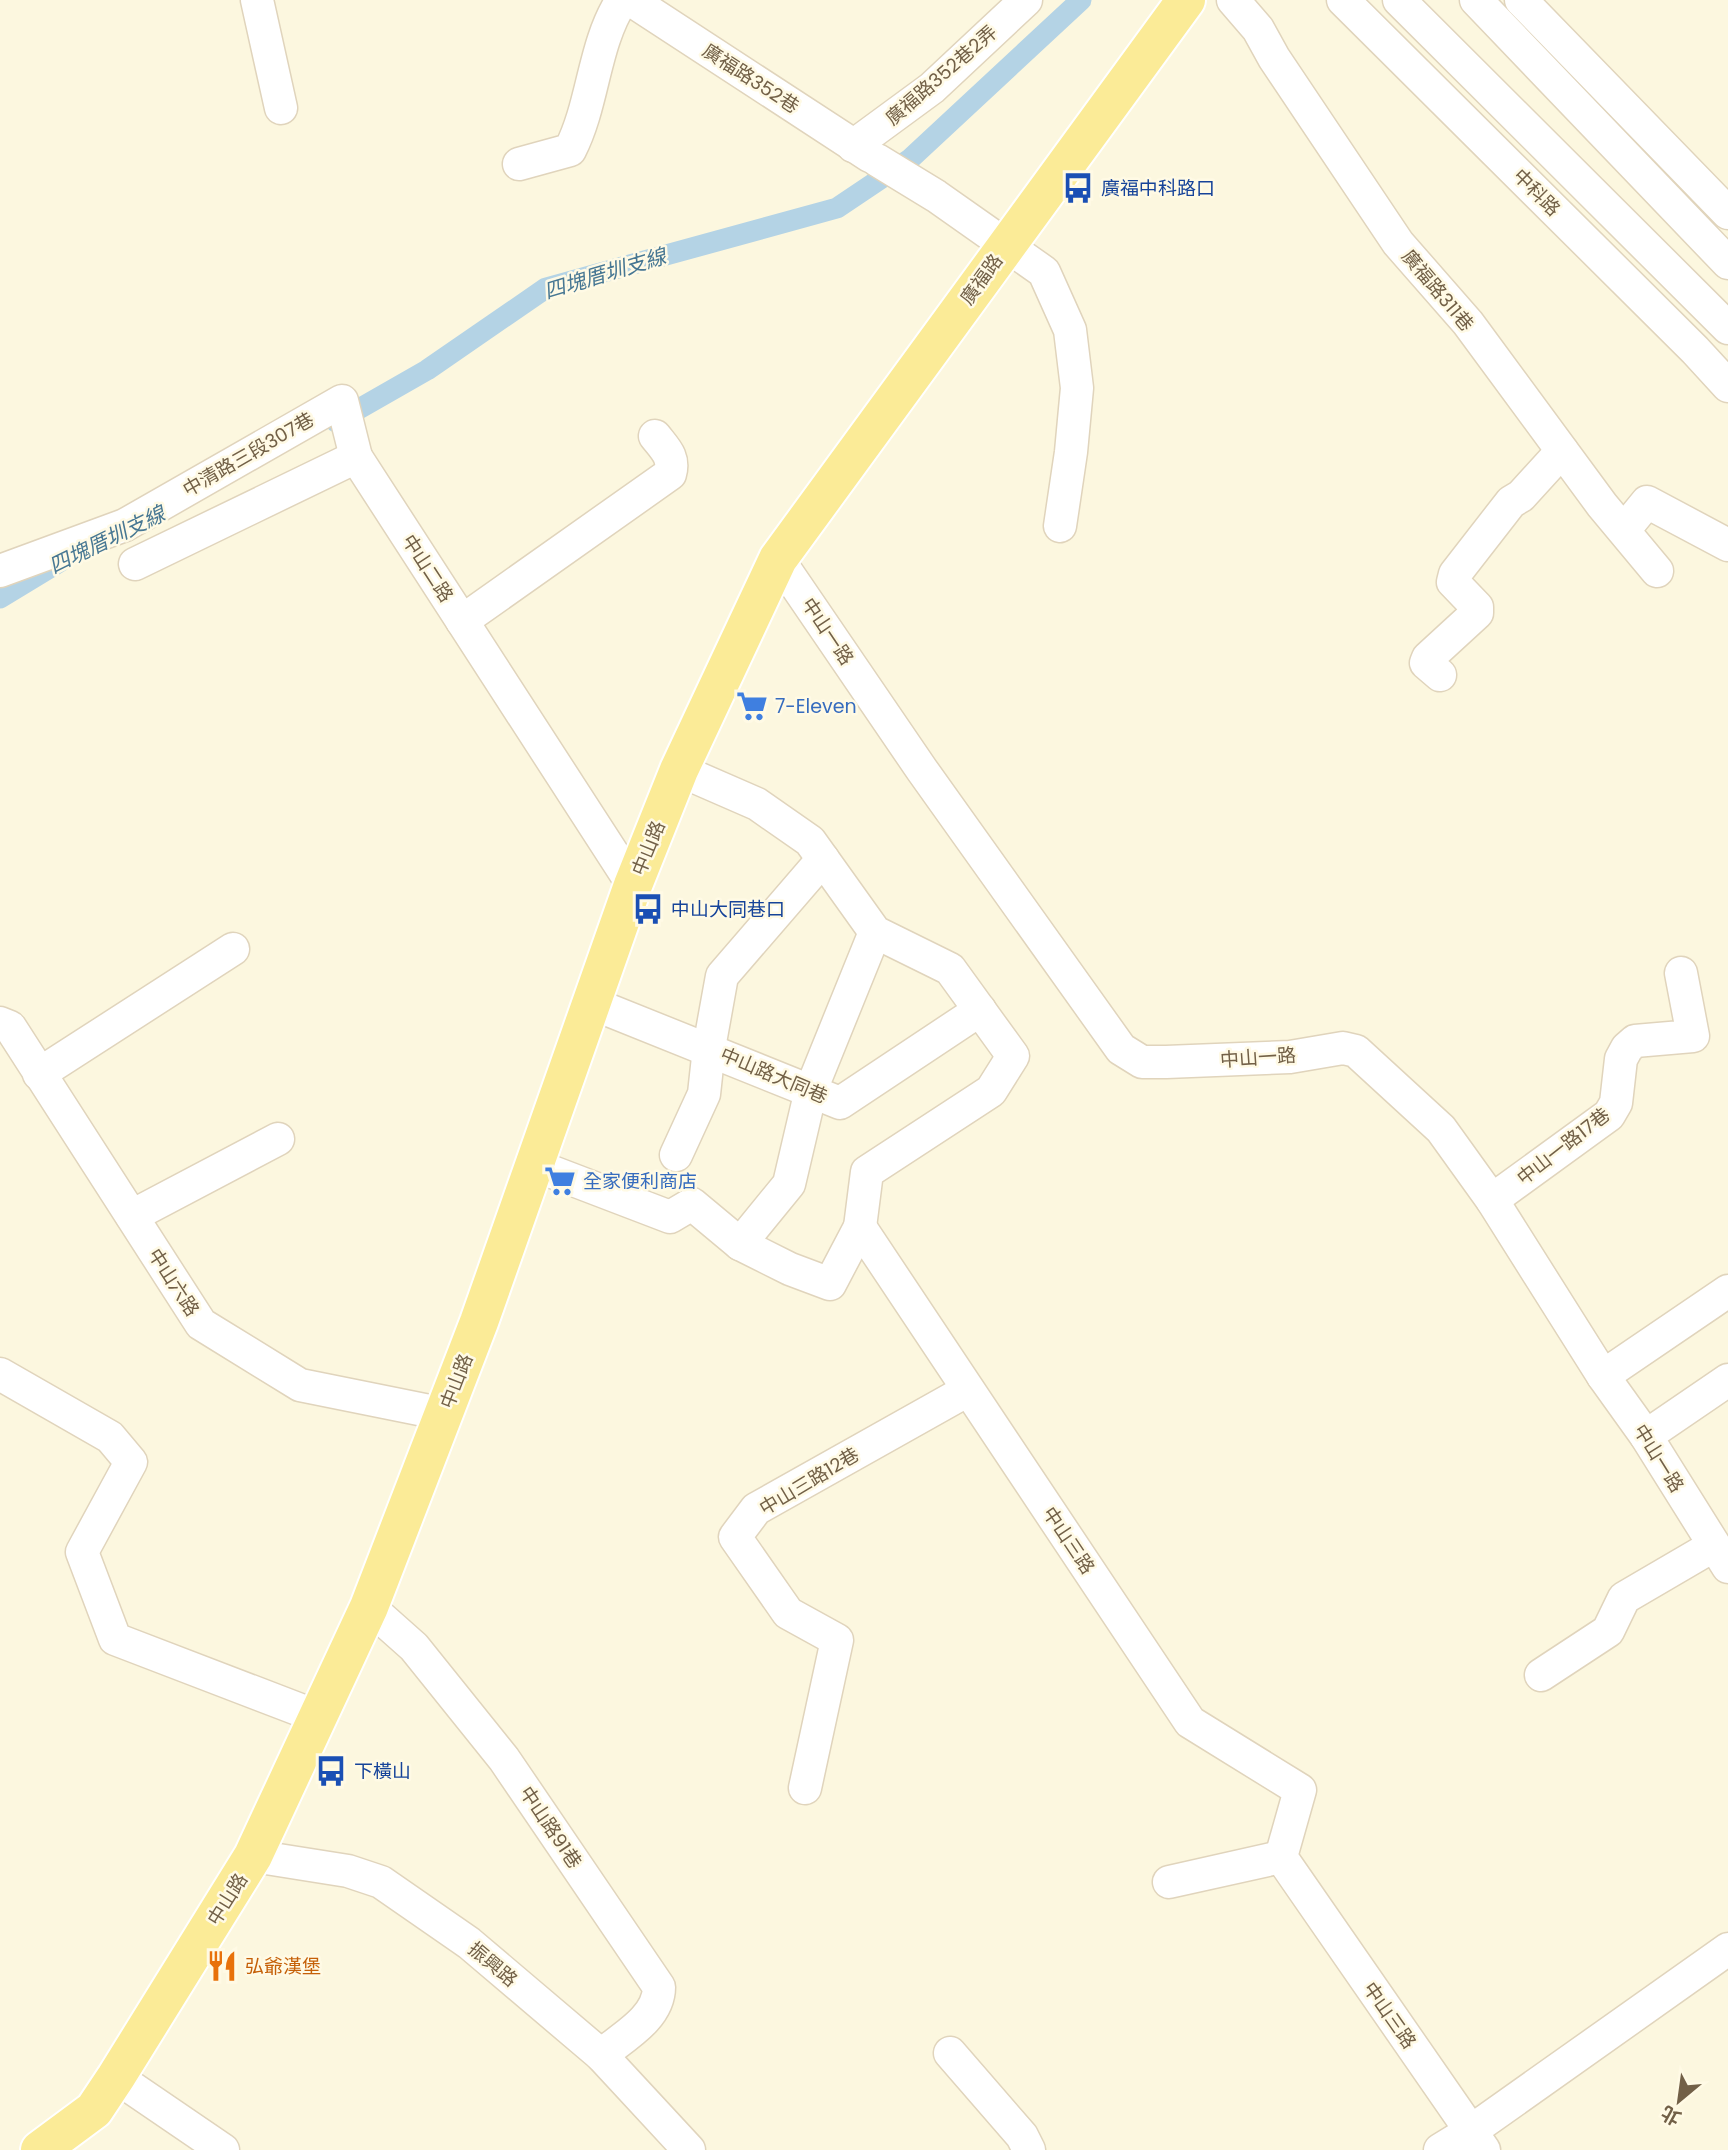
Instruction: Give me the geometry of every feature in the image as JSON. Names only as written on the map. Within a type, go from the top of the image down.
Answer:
[{"type":"main road","name":"廣福路","points":[[778,559],[1186,0]]},
{"type":"main road","name":"中山路","points":[[40,2150],[94,2110],[253,1856],[369,1607],[479,1322],[633,885],[679,770],[778,559]]},
{"type":"street","points":[[257,0],[281,108]]},
{"type":"street","points":[[519,164],[570,150],[610,19],[622,0]]},
{"type":"street","name":"廣福路352巷","points":[[631,0],[936,196],[1044,272],[1070,330],[1077,388],[1060,526]]},
{"type":"street","name":"廣福路352巷2弄","points":[[867,154],[932,88],[1026,0]]},
{"type":"street","name":"廣福路311巷","points":[[1233,0],[1258,29],[1274,58],[1398,243],[1468,323],[1562,451],[1657,571]]},
{"type":"street","name":"中科路","points":[[1343,0],[1728,386]]},
{"type":"street","name":"中科路","points":[[1399,0],[1728,328]]},
{"type":"street","points":[[1476,0],[1728,263]]},
{"type":"street","points":[[1521,0],[1728,214]]},
{"type":"street","name":"中山二路","points":[[342,401],[356,457],[633,885]]},
{"type":"street","name":"中清路三段307巷","points":[[0,572],[125,525],[342,401]]},
{"type":"street","points":[[462,621],[670,474],[673,464],[670,456],[655,436]]},
{"type":"street","points":[[1440,675],[1426,663],[1428,658],[1477,613],[1477,607],[1453,582],[1455,573],[1511,502],[1521,496],[1562,451]]},
{"type":"street","points":[[135,564],[356,457]]},
{"type":"street","points":[[1624,530],[1647,502],[1728,545]]},
{"type":"street","name":"中山一路","points":[[778,559],[922,770],[1121,1049],[1142,1062],[1290,1057],[1343,1048],[1356,1051],[1441,1129],[1492,1200],[1603,1376],[1718,1542]]},
{"type":"street","points":[[534,1165],[670,1217],[692,1204],[740,1244],[790,1269],[830,1284],[860,1227],[867,1172],[991,1091],[1013,1056],[950,969],[875,933],[810,841],[757,804],[679,770]]},
{"type":"street","points":[[676,1155],[704,1094],[722,976],[822,859]]},
{"type":"street","points":[[740,1244],[789,1184],[811,1090],[875,933]]},
{"type":"street","points":[[39,1074],[233,949]]},
{"type":"street","name":"中山一路17巷","points":[[1492,1200],[1609,1115],[1616,1103],[1621,1059],[1635,1041],[1693,1035],[1681,973]]},
{"type":"street","name":"中山路大同巷","points":[[591,1003],[709,1048],[840,1103],[980,1010]]},
{"type":"street","name":"中山六路","points":[[0,1023],[10,1027],[201,1324],[300,1385],[444,1414]]},
{"type":"street","points":[[132,1216],[278,1139]]},
{"type":"street","name":"中山三路","points":[[860,1227],[1190,1721],[1300,1790],[1281,1857],[1477,2141]]},
{"type":"street","points":[[1603,1376],[1728,1291]]},
{"type":"street","points":[[0,1374],[110,1437],[131,1462],[82,1552],[115,1639],[316,1716]]},
{"type":"street","points":[[1646,1436],[1728,1380]]},
{"type":"street","name":"中山三路12巷","points":[[805,1787],[837,1640],[788,1613],[735,1537],[756,1509],[968,1390]]},
{"type":"street","points":[[1541,1675],[1608,1630],[1623,1598],[1718,1542]]},
{"type":"street","name":"中山路91巷","points":[[369,1607],[414,1647],[504,1759],[659,1987],[659,2001],[640,2024],[600,2055]]},
{"type":"street","name":"振興路","points":[[253,1856],[348,1871],[381,1882],[470,1943],[600,2055],[689,2150]]},
{"type":"street","points":[[1169,1882],[1281,1857]]},
{"type":"street","points":[[1440,2150],[1477,2141],[1728,1949]]},
{"type":"street","points":[[950,2053],[1022,2136],[1029,2150]]},
{"type":"street","points":[[116,2077],[223,2150]]},
{"type":"waterway","name":"四塊厝圳支線","points":[[336,422],[427,370],[546,288],[837,208],[910,159],[1081,0]]},
{"type":"waterway","name":"四塊厝圳支線","points":[[0,598],[61,561]]},
{"type":"place","name":"廣福中科路口","points":[[1078,188]]},
{"type":"place","name":"7-Eleven","points":[[752,706]]},
{"type":"place","name":"中山大同巷口","points":[[648,909]]},
{"type":"place","name":"全家便利商店","points":[[560,1181]]},
{"type":"place","name":"下橫山","points":[[331,1771]]},
{"type":"place","name":"弘爺漢堡","points":[[222,1966]]}]
